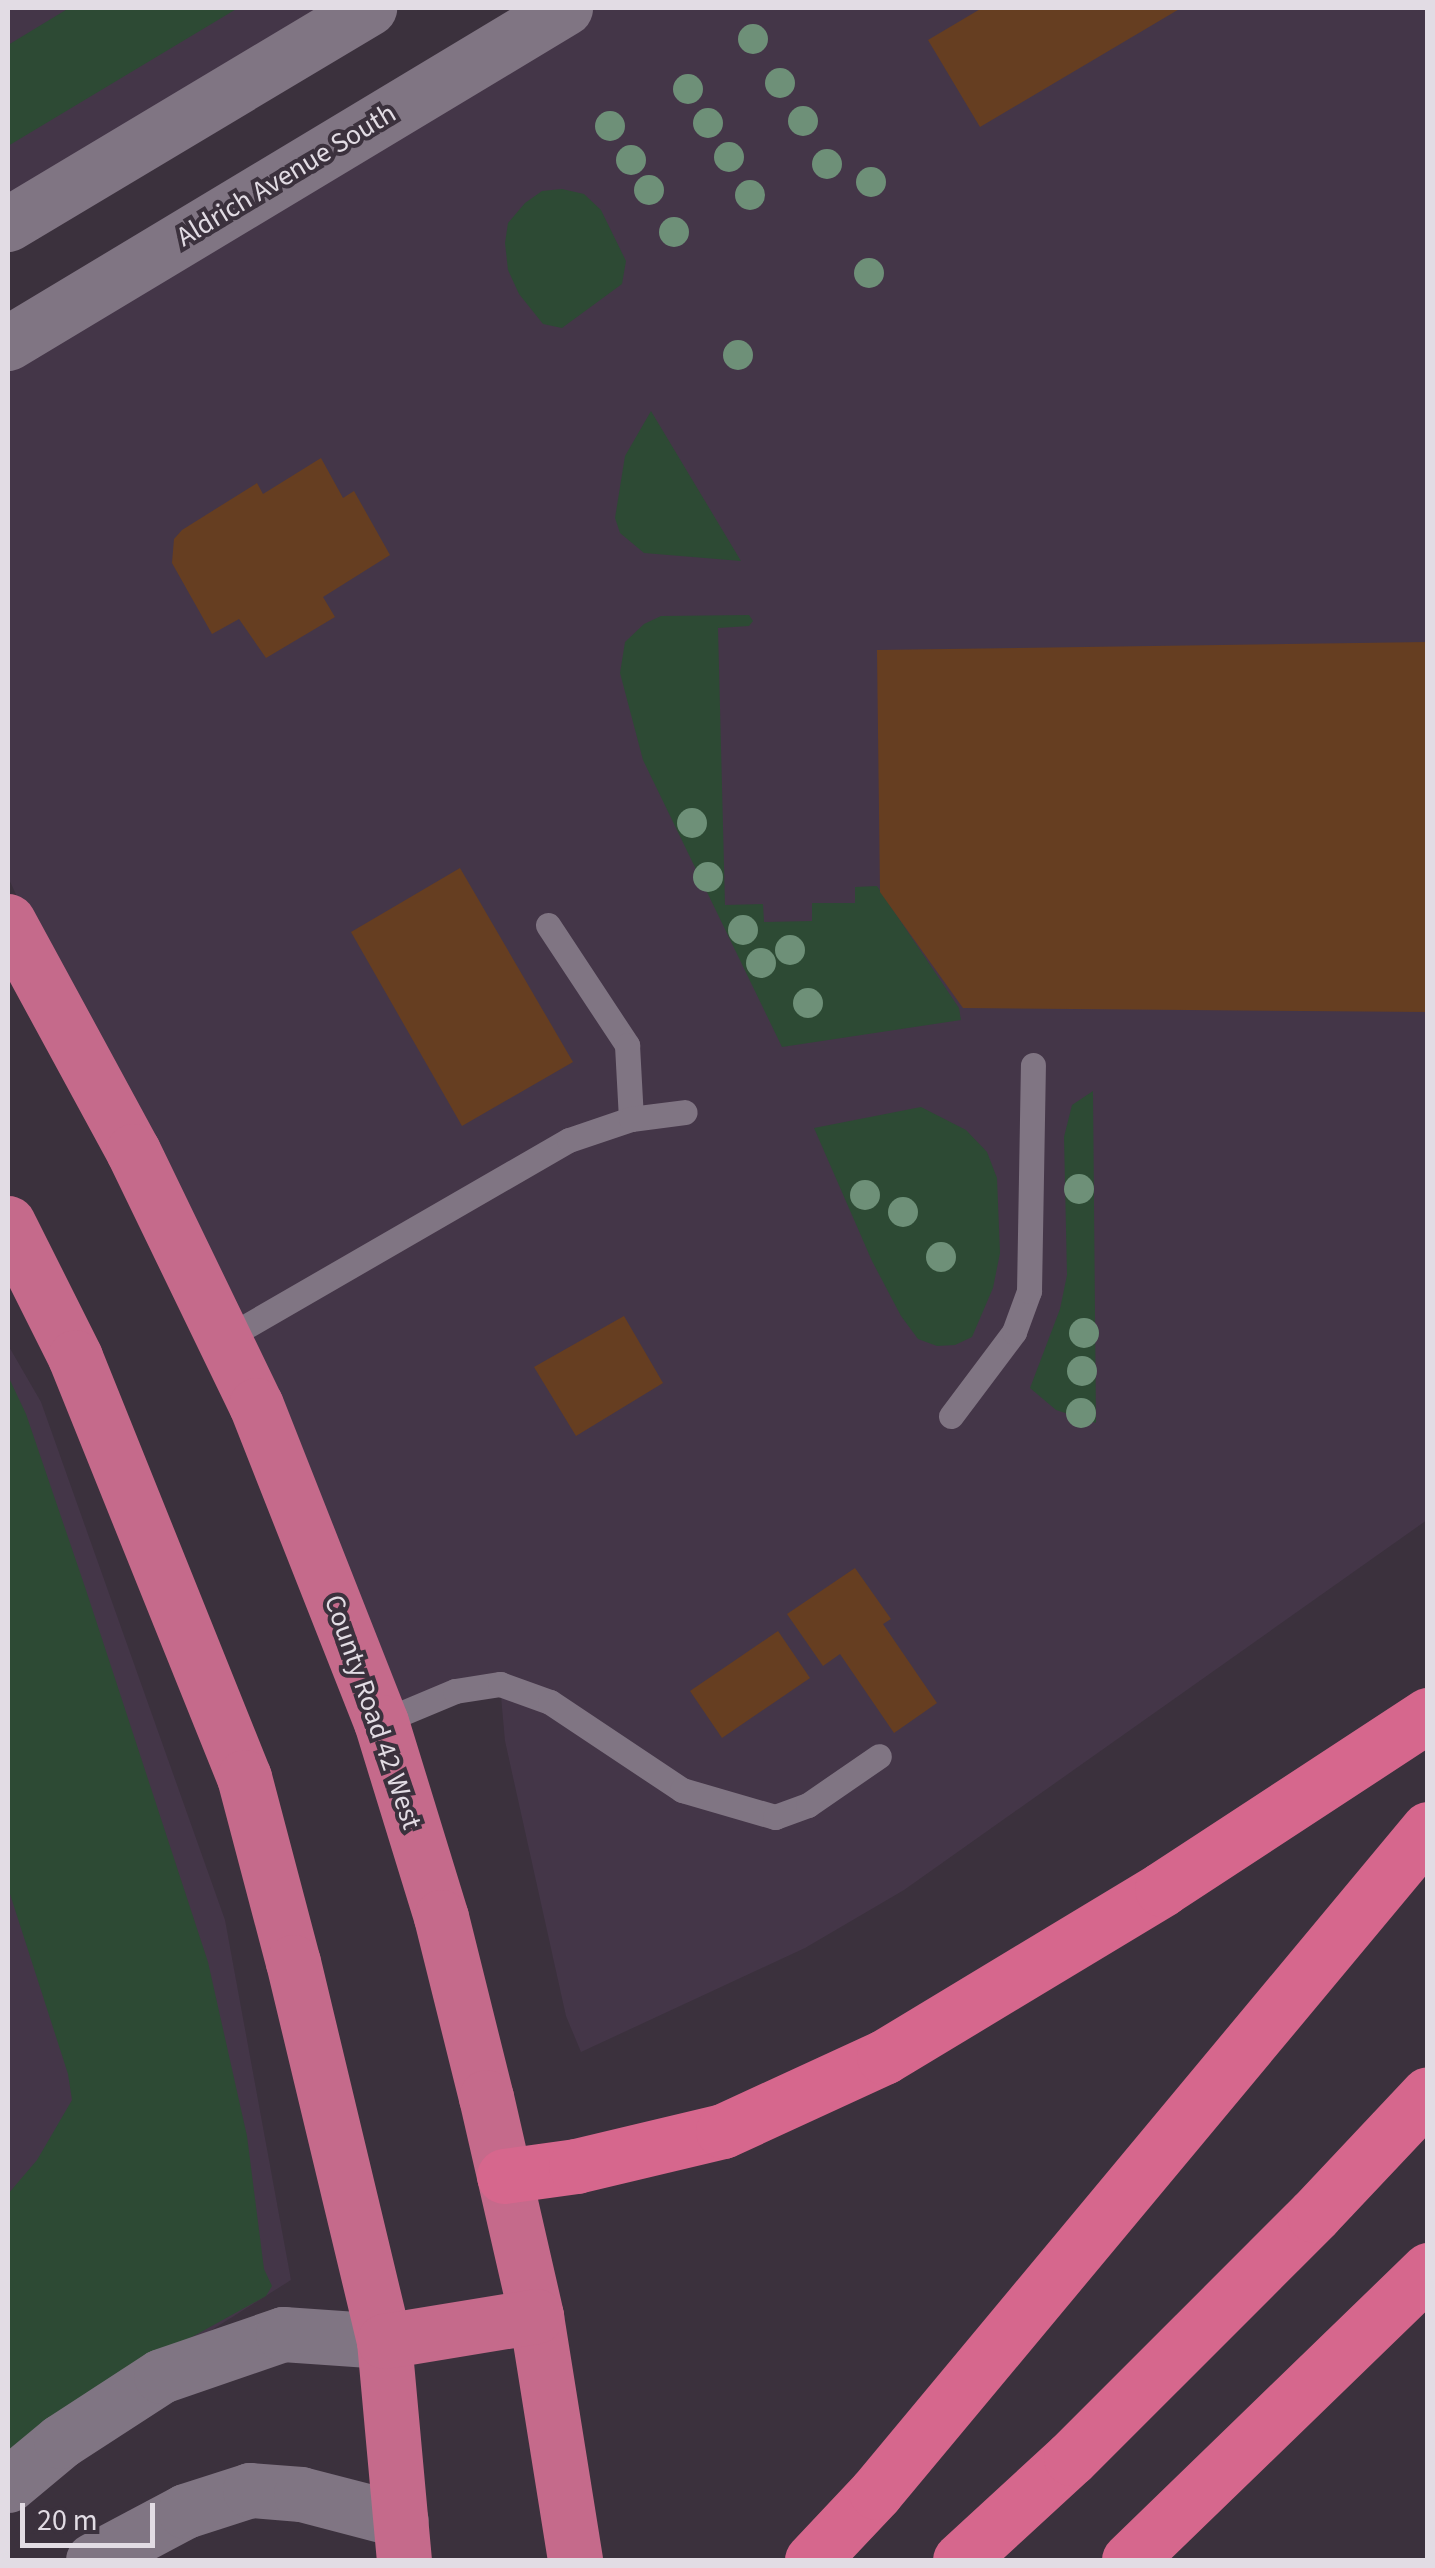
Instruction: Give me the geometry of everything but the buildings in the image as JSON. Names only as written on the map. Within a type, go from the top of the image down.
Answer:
[{"type":"highway","points":[[8,876],[133,1151]]},
{"type":"highway","name":"County Road 42 West","points":[[8,921],[133,1151],[282,1460],[381,1722],[441,1918],[504,2176],[536,2316],[575,2560]]},
{"type":"highway","points":[[8,1223],[75,1358],[244,1777],[294,1962],[384,2341],[403,2540]]},
{"type":"highway","points":[[504,2176],[576,2166],[723,2130],[884,2056],[1162,1890],[1428,1715]]},
{"type":"highway","points":[[812,2560],[876,2492],[1428,1829]]},
{"type":"highway","points":[[960,2560],[1071,2458],[1314,2215],[1428,2094]]},
{"type":"highway","points":[[1129,2560],[1428,2270]]},
{"type":"highway","points":[[384,2341],[536,2316]]},
{"type":"street","points":[[8,224],[369,8]]},
{"type":"street","name":"Aldrich Avenue South","points":[[8,343],[565,8]]},
{"type":"street","points":[[8,2485],[61,2441],[161,2376],[283,2334],[384,2341]]},
{"type":"street","points":[[93,2560],[185,2510],[250,2490],[301,2494],[403,2540]]},
{"type":"lane","points":[[548,925],[627,1046],[631,1119]]},
{"type":"lane","points":[[952,1416],[1014,1332],[1029,1291],[1034,1065]]},
{"type":"lane","points":[[224,1339],[569,1140],[631,1119],[686,1112]]},
{"type":"lane","points":[[381,1722],[455,1690],[500,1684],[550,1702],[682,1790],[775,1817],[808,1805],[879,1756]]},
{"type":"shaded area","points":[[8,8],[369,8],[8,224]]},
{"type":"shaded area","points":[[565,8],[1427,8],[1427,1520],[904,1890],[805,1948],[581,2052],[566,2016],[505,1741],[500,1685],[381,1722],[133,1151],[8,877],[8,343]]},
{"type":"shaded area","points":[[8,1345],[41,1402],[225,1920],[291,2280],[63,2424],[8,2467]]},
{"type":"green space","points":[[69,8],[238,8],[8,146],[8,45]]},
{"type":"green space","points":[[562,189],[584,194],[601,210],[626,261],[622,284],[562,328],[543,324],[519,294],[508,270],[505,243],[508,223],[525,203],[542,191]]},
{"type":"green space","points":[[651,411],[741,561],[644,553],[620,533],[615,518],[625,456]]},
{"type":"green space","points":[[749,615],[753,621],[749,626],[718,628],[725,905],[763,904],[764,922],[812,921],[812,903],[855,903],[855,887],[877,886],[959,1008],[961,1020],[782,1047],[643,760],[620,673],[625,642],[644,624],[661,616]]},
{"type":"green space","points":[[1093,1091],[1096,1423],[1056,1410],[1030,1388],[1060,1309],[1067,1275],[1064,1137],[1072,1105]]},
{"type":"green space","points":[[921,1107],[966,1130],[987,1152],[997,1178],[1000,1253],[993,1288],[972,1337],[955,1345],[937,1346],[918,1339],[901,1316],[872,1261],[814,1128]]},
{"type":"green space","points":[[8,1376],[26,1414],[208,1962],[247,2136],[264,2269],[272,2286],[266,2296],[93,2392],[8,2451],[8,2194],[37,2160],[72,2100],[68,2074],[8,1888]]}]
